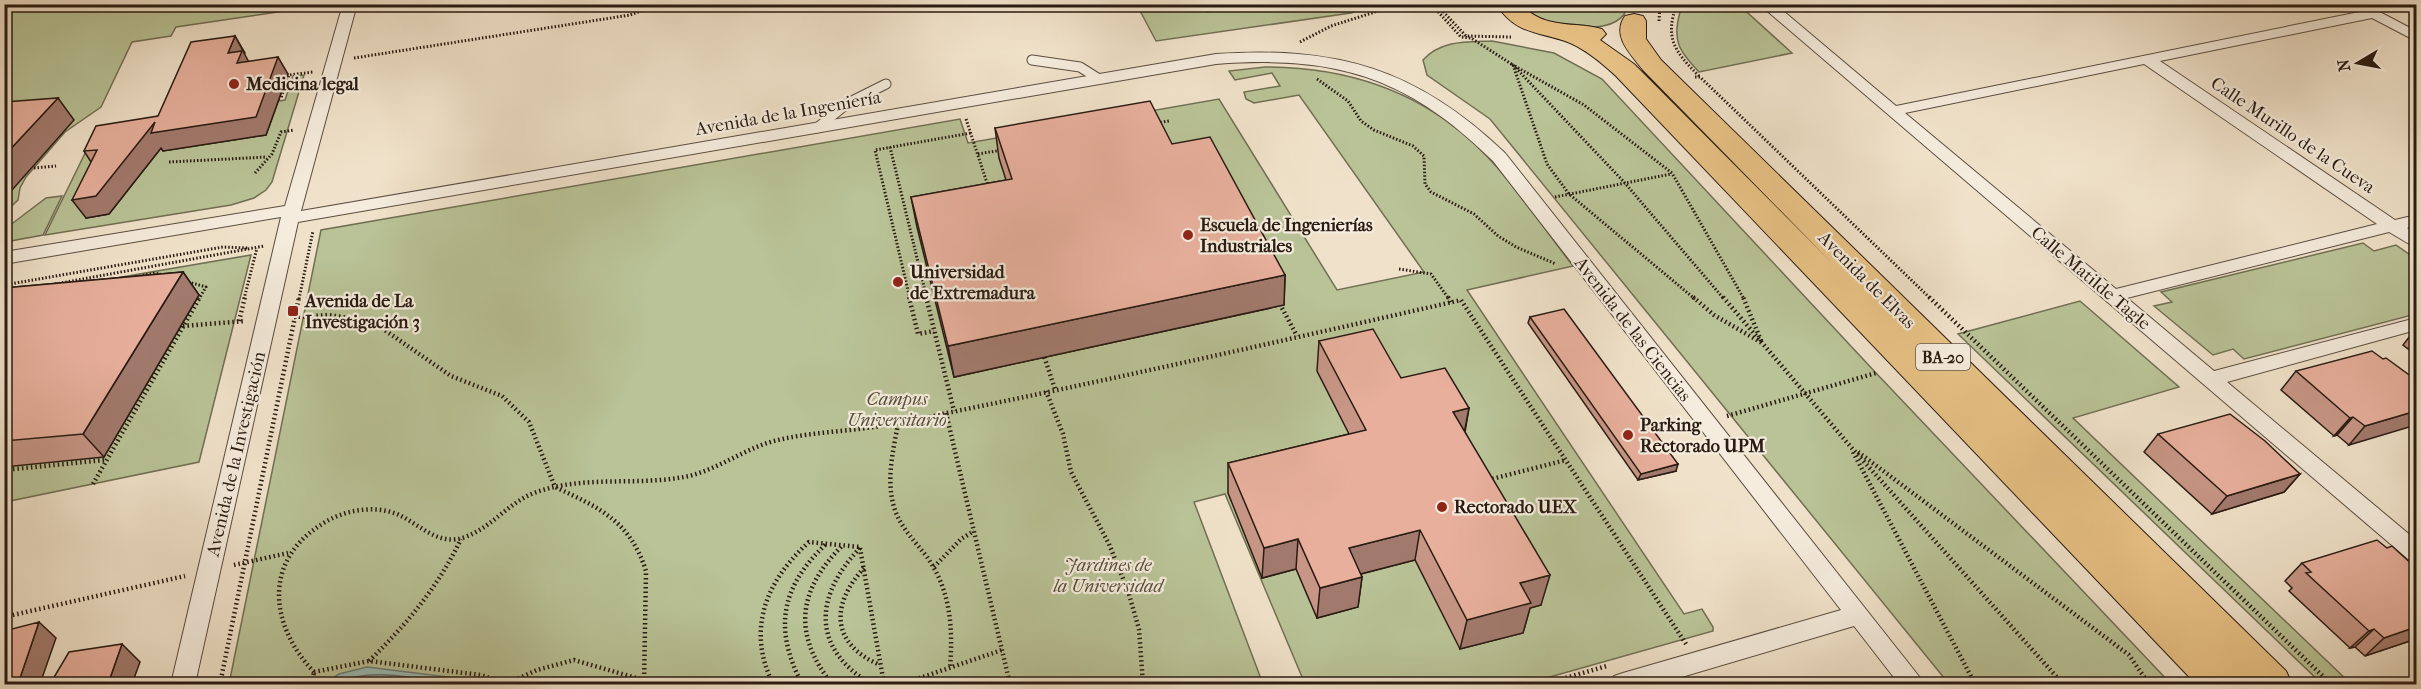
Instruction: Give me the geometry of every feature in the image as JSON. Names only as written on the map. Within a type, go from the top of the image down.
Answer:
[{"type":"highway","name":"BA-20","points":[[1508,4],[1513,12],[1530,23],[1572,34],[1608,33],[1648,14]]},
{"type":"highway","name":"Avenida de Elvas","points":[[1648,14],[1633,39],[1652,65],[2271,684]]},
{"type":"highway","name":"Avenida de Elvas","points":[[1572,34],[1613,59],[1625,70],[2222,684]]},
{"type":"street","name":"Avenida de la Investigación","points":[[183,684],[290,217],[350,4]]},
{"type":"street","name":"Calle Matilde Tagle","points":[[1766,4],[2416,553]]},
{"type":"street","points":[[1893,111],[2374,14],[2416,37]]},
{"type":"street","name":"Avenida de la Ingeniería","points":[[290,217],[1235,57],[1294,56]]},
{"type":"street","name":"Avenida de las Ciencias","points":[[1294,56],[1354,66],[1422,94],[1444,108],[1480,138],[1534,201],[1913,684]]},
{"type":"street","name":"Calle Murillo de la Cueva","points":[[2148,60],[2416,242]]},
{"type":"street","points":[[4,258],[290,217]]},
{"type":"street","points":[[4,271],[82,265],[290,217]]},
{"type":"street","points":[[2112,296],[2416,220]]},
{"type":"street","points":[[2210,379],[2416,324]]},
{"type":"street","points":[[1623,684],[1859,615]]},
{"type":"lane","points":[[1032,60],[1080,67],[1099,80]]},
{"type":"lane","points":[[817,128],[848,104],[886,84]]},
{"type":"path","points":[[352,69],[355,57],[630,15],[660,4]]},
{"type":"path","points":[[1400,4],[1331,26],[1298,43],[1294,56],[1301,69],[1348,101],[1361,121],[1374,130],[1413,146],[1424,156],[1425,184],[1431,192],[1474,213],[1498,236],[1516,247],[1559,265]]},
{"type":"path","points":[[1431,4],[1461,37],[1471,38],[1513,65],[1584,105],[1672,173],[1747,305],[1762,343]]},
{"type":"path","points":[[1677,4],[1669,27],[1673,46],[1700,76],[2331,684]]},
{"type":"path","points":[[1513,65],[1624,182],[1850,446],[2063,684]]},
{"type":"path","points":[[1513,65],[1546,164],[1569,194],[1714,315],[1762,343]]},
{"type":"path","points":[[270,100],[281,98],[289,75],[332,69]]},
{"type":"path","points":[[1687,78],[1700,76]]},
{"type":"path","points":[[965,115],[989,188]]},
{"type":"path","points":[[1146,125],[1168,121]]},
{"type":"path","points":[[255,173],[272,154],[281,132],[316,127]]},
{"type":"path","points":[[934,331],[918,334],[875,150],[971,133]]},
{"type":"path","points":[[890,147],[954,411]]},
{"type":"path","points":[[978,154],[1011,149]]},
{"type":"path","points":[[169,162],[267,157]]},
{"type":"path","points":[[34,168],[56,166]]},
{"type":"path","points":[[1534,201],[1672,173]]},
{"type":"path","points":[[220,684],[314,228]]},
{"type":"path","points":[[4,285],[82,265],[223,247],[257,248]]},
{"type":"path","points":[[51,284],[257,248]]},
{"type":"path","points":[[239,321],[257,248]]},
{"type":"path","points":[[71,288],[82,265]]},
{"type":"path","points":[[1399,269],[1431,274],[1452,302]]},
{"type":"path","points":[[134,277],[155,273],[165,276]]},
{"type":"path","points":[[93,484],[206,287],[175,279]]},
{"type":"path","points":[[191,293],[203,292]]},
{"type":"path","points":[[4,617],[288,553],[315,528],[331,519],[370,510],[399,515],[429,534],[448,540],[461,539],[477,531],[503,510],[530,494],[555,487],[585,481],[642,482],[691,475],[758,446],[780,440],[898,424],[1461,300],[1698,662]]},
{"type":"path","points":[[1282,308],[1297,336]]},
{"type":"path","points":[[183,326],[329,315],[373,322],[451,376],[502,396],[529,422],[555,487],[610,514],[635,540],[642,555],[646,571],[643,682],[574,660],[537,670],[506,684],[482,675],[369,661],[314,672]]},
{"type":"path","points":[[1040,344],[1055,389]]},
{"type":"path","points":[[1707,422],[1876,373]]},
{"type":"path","points":[[1046,391],[1063,434],[1071,472],[1108,544],[1128,591],[1139,629],[1143,684]]},
{"type":"path","points":[[946,413],[1010,684]]},
{"type":"path","points":[[898,424],[890,468],[890,486],[898,518],[934,567],[949,599],[950,668]]},
{"type":"path","points":[[1850,446],[2130,655],[2149,684]]},
{"type":"path","points":[[1850,446],[1975,684]]},
{"type":"path","points":[[4,470],[105,460]]},
{"type":"path","points":[[1482,482],[1566,460]]},
{"type":"path","points":[[934,567],[961,539],[974,531]]},
{"type":"path","points":[[369,661],[412,620],[444,576],[461,539]]},
{"type":"path","points":[[773,684],[768,676],[761,647],[762,618],[769,592],[783,568],[809,542],[860,548]]},
{"type":"path","points":[[802,684],[791,667],[783,642],[783,617],[790,592],[803,569],[826,544]]},
{"type":"path","points":[[832,684],[811,658],[804,636],[804,614],[810,592],[821,570],[843,546]]},
{"type":"path","points":[[860,548],[884,684]]},
{"type":"path","points":[[860,548],[845,564],[830,591],[825,610],[825,630],[831,650],[843,665],[856,678],[871,684]]},
{"type":"path","points":[[288,553],[280,581],[280,617],[300,660],[314,672]]},
{"type":"path","points":[[864,568],[848,585],[842,604],[840,623],[843,636],[859,656],[880,665]]},
{"type":"path","points":[[902,684],[1002,650]]},
{"type":"path","points":[[312,684],[314,672]]},
{"type":"path","points":[[2126,684],[2145,679]]},
{"type":"green space","points":[[1628,4],[1623,15],[1614,22],[1589,27],[1560,25],[1538,19],[1519,5]]},
{"type":"green space","points":[[5,5],[326,5],[176,27],[171,36],[132,42],[101,107],[65,132],[26,177],[20,188],[18,200],[5,212]]},
{"type":"green space","points":[[1137,5],[1202,5],[1207,12],[1259,5],[1375,5],[1351,13],[1156,41]]},
{"type":"green space","points":[[1714,5],[1739,5],[1792,53],[1699,72],[1686,58],[1679,45],[1677,31],[1680,12]]},
{"type":"green space","points":[[1492,41],[1554,53],[1602,79],[1876,373],[2171,684],[1949,684],[1490,119],[1427,75],[1423,60],[1430,53],[1454,43]]},
{"type":"green space","name":"Campus Universitario","points":[[1265,67],[1321,71],[1347,76],[1398,93],[1446,120],[1482,151],[1509,182],[1573,266],[1467,290],[1684,614],[1702,609],[1713,631],[1525,684],[1305,684],[1225,494],[1194,502],[1263,684],[229,684],[321,230],[960,119],[968,143],[1219,99],[1337,290],[1424,272],[1299,95],[1254,103],[1246,99],[1244,92],[1280,86],[1272,73],[1235,80],[1229,71]]},
{"type":"green space","points":[[304,75],[272,182],[266,190],[254,198],[231,205],[45,235],[92,139],[131,123],[285,100],[293,76]]},
{"type":"green space","points":[[62,196],[43,235],[5,242],[5,229],[46,198]]},
{"type":"green space","points":[[2363,243],[2374,251],[2396,245],[2416,259],[2416,314],[2244,359],[2233,349],[2213,355],[2154,306],[2172,302],[2161,292]]},
{"type":"green space","points":[[251,255],[199,462],[5,502],[5,297]]},
{"type":"green space","points":[[2080,301],[2179,387],[2073,418],[2351,684],[2322,684],[1958,334]]},
{"type":"water","points":[[367,667],[464,679],[484,684],[324,684],[339,674]]},
{"type":"building","points":[[235,36],[228,53],[242,51],[237,63],[278,57],[256,117],[151,133],[155,122],[96,196],[72,200],[97,150],[84,151],[96,126],[158,116],[191,42]]},
{"type":"building","points":[[58,98],[4,156],[4,102]]},
{"type":"building","points":[[1150,101],[1172,144],[1210,137],[1285,275],[948,346],[911,197],[1012,179],[995,128]]},
{"type":"building","points":[[183,272],[83,434],[4,441],[4,288]]},
{"type":"building","points":[[1564,309],[1678,464],[1641,474],[1530,317]]},
{"type":"building","name":"Rectorado UEX","points":[[1373,329],[1401,378],[1445,368],[1469,408],[1453,412],[1550,575],[1520,583],[1531,603],[1467,620],[1420,530],[1349,548],[1362,577],[1320,588],[1298,539],[1264,548],[1228,463],[1366,430],[1319,341]]},
{"type":"building","points":[[2372,351],[2383,359],[2386,358],[2416,380],[2416,411],[2365,426],[2353,417],[2350,418],[2296,371]]},
{"type":"building","points":[[2230,414],[2265,441],[2300,474],[2227,496],[2158,434]]},
{"type":"building","points":[[2377,540],[2387,548],[2392,546],[2416,568],[2416,627],[2384,638],[2374,629],[2369,631],[2306,573],[2311,572],[2302,563]]},
{"type":"building","points":[[39,622],[18,684],[4,684],[4,631]]},
{"type":"building","points":[[122,644],[108,684],[50,684],[69,652]]},
{"type":"place","name":"Medicina legal","points":[[234,84]]},
{"type":"place","name":"Escuela de Ingenierías Industriales","points":[[1188,235]]},
{"type":"place","name":"Universidad de Extremadura","points":[[898,282]]},
{"type":"place","name":"Avenida de La Investigación 3","points":[[293,311]]},
{"type":"place","name":"Parking Rectorado UPM","points":[[1628,435]]},
{"type":"place","name":"Rectorado UEX","points":[[1442,507]]},
{"type":"park label","name":"Jardines de la Universidad","points":[[1108,575]]}]
